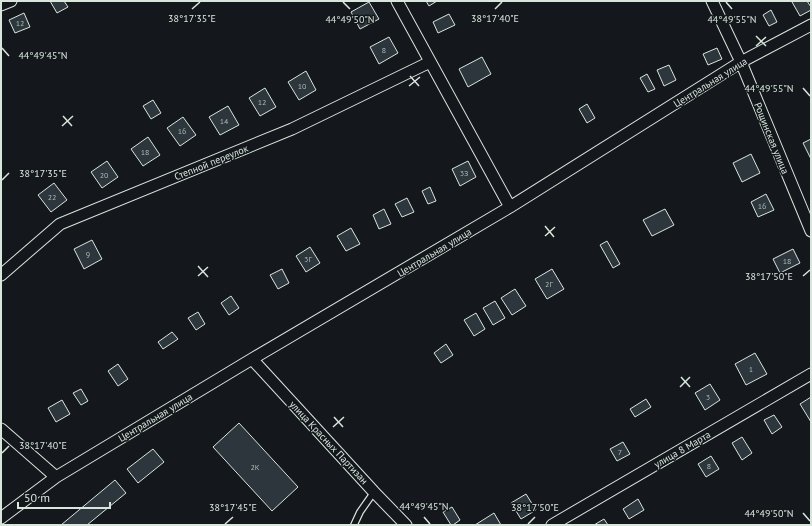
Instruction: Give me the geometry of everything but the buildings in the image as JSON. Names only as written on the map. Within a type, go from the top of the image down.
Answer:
[{"type":"street","points":[[1,6],[11,1]]},
{"type":"street","points":[[397,1],[510,207]]},
{"type":"street","name":"Рощинская улица","points":[[712,1],[741,62],[811,231]]},
{"type":"street","name":"Центральная улица","points":[[1,518],[56,477],[252,359],[510,207],[741,62],[811,25]]},
{"type":"street","name":"Степной переулок","points":[[1,275],[60,224],[292,129],[430,62]]},
{"type":"street","name":"улица Красных Партизан","points":[[252,359],[406,525]]},
{"type":"street","name":"улица 8 Марта","points":[[552,525],[811,374]]},
{"type":"street","points":[[1,429],[56,477]]},
{"type":"lane","points":[[354,525],[360,512],[374,492]]}]
